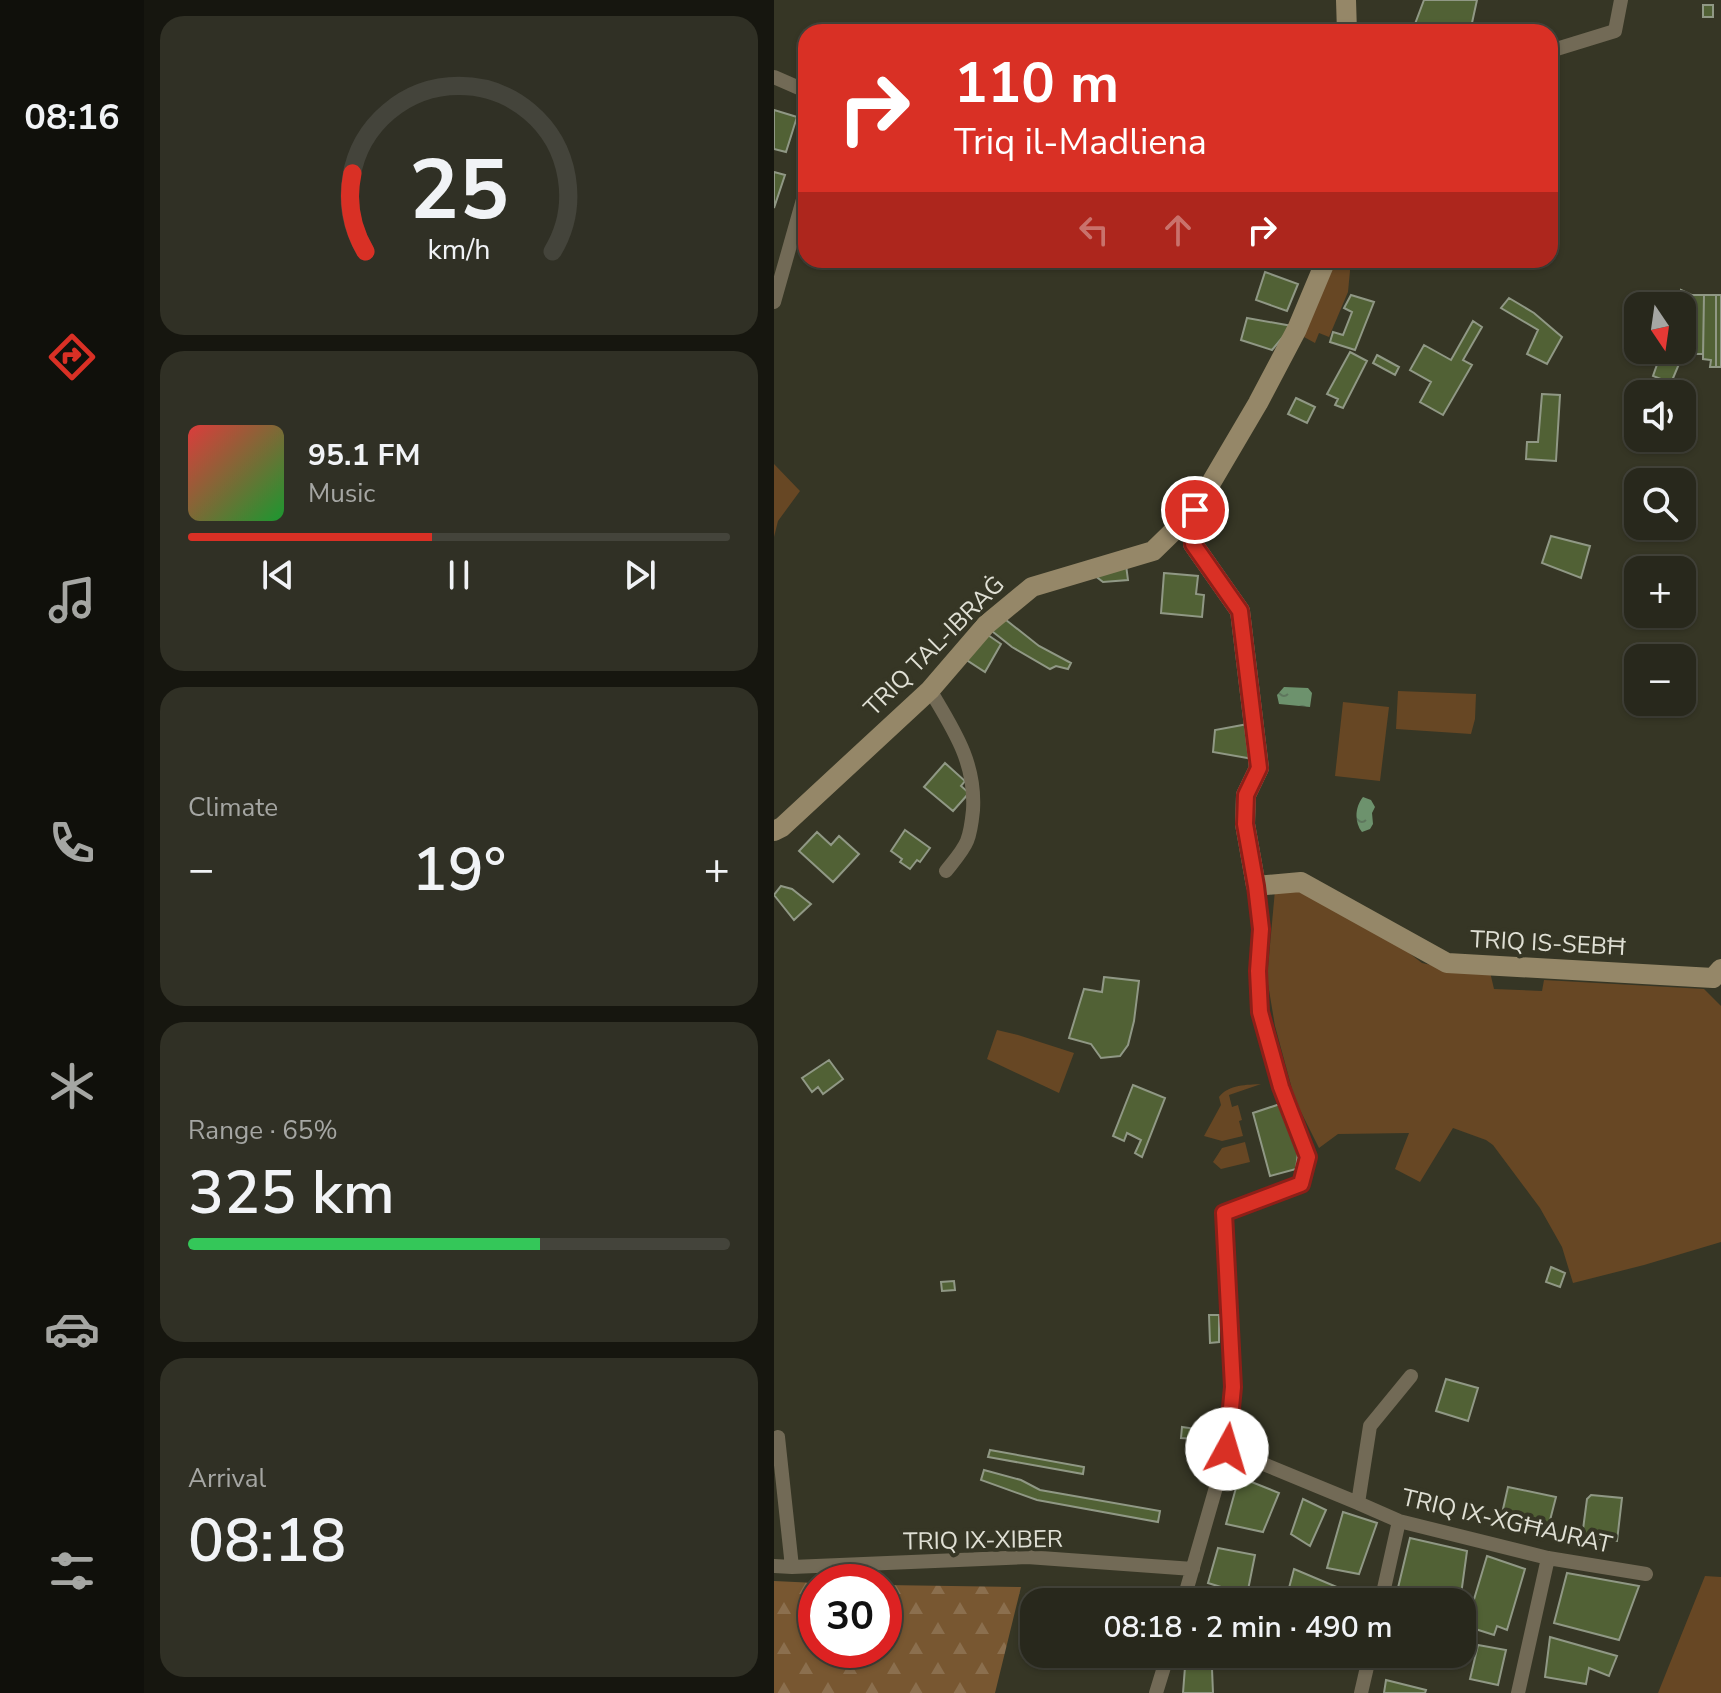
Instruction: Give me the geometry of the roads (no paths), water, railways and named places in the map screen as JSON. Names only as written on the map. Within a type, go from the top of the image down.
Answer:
[{"type":"main road","points":[[1346,0],[1347,24]]},
{"type":"main road","name":"TRIQ TAL-IBRAĠ","points":[[774,831],[930,690],[986,625],[1032,587],[1153,551],[1195,510],[1258,403],[1297,329],[1323,268]]},
{"type":"main road","points":[[1195,510],[1193,544],[1240,611],[1259,768],[1246,795],[1245,824],[1256,886]]},
{"type":"main road","points":[[1153,551],[1193,544]]},
{"type":"main road","name":"TRIQ IS-SEBĦ","points":[[1256,886],[1301,882],[1447,963],[1717,974]]},
{"type":"street","points":[[1558,49],[1615,31],[1621,0]]},
{"type":"street","points":[[774,77],[798,88]]},
{"type":"street","points":[[774,302],[798,217]]},
{"type":"street","points":[[930,690],[955,733],[973,779],[973,807],[967,843],[946,871]]},
{"type":"street","points":[[1187,1588],[1227,1449],[1233,1387],[1224,1213],[1301,1184],[1308,1157],[1281,1087],[1260,1012],[1258,971],[1261,929],[1256,886]]},
{"type":"street","points":[[1358,1503],[1370,1426],[1411,1376]]},
{"type":"street","points":[[778,1437],[792,1567]]},
{"type":"street","name":"TRIQ IX-XGĦAJRAT","points":[[1227,1449],[1399,1521],[1548,1558],[1646,1574]]},
{"type":"street","points":[[1384,1588],[1399,1521]]},
{"type":"street","name":"TRIQ IX-XIBER","points":[[774,1566],[1027,1557],[1193,1569]]},
{"type":"street","points":[[1518,1693],[1548,1558]]},
{"type":"street","points":[[1156,1693],[1164,1668]]},
{"type":"street","points":[[1361,1693],[1367,1668]]},
{"type":"water","points":[[1284,687],[1308,688],[1312,693],[1310,707],[1279,704],[1277,695]]},
{"type":"water","points":[[1363,797],[1371,800],[1375,807],[1373,824],[1362,832],[1356,814]]}]
